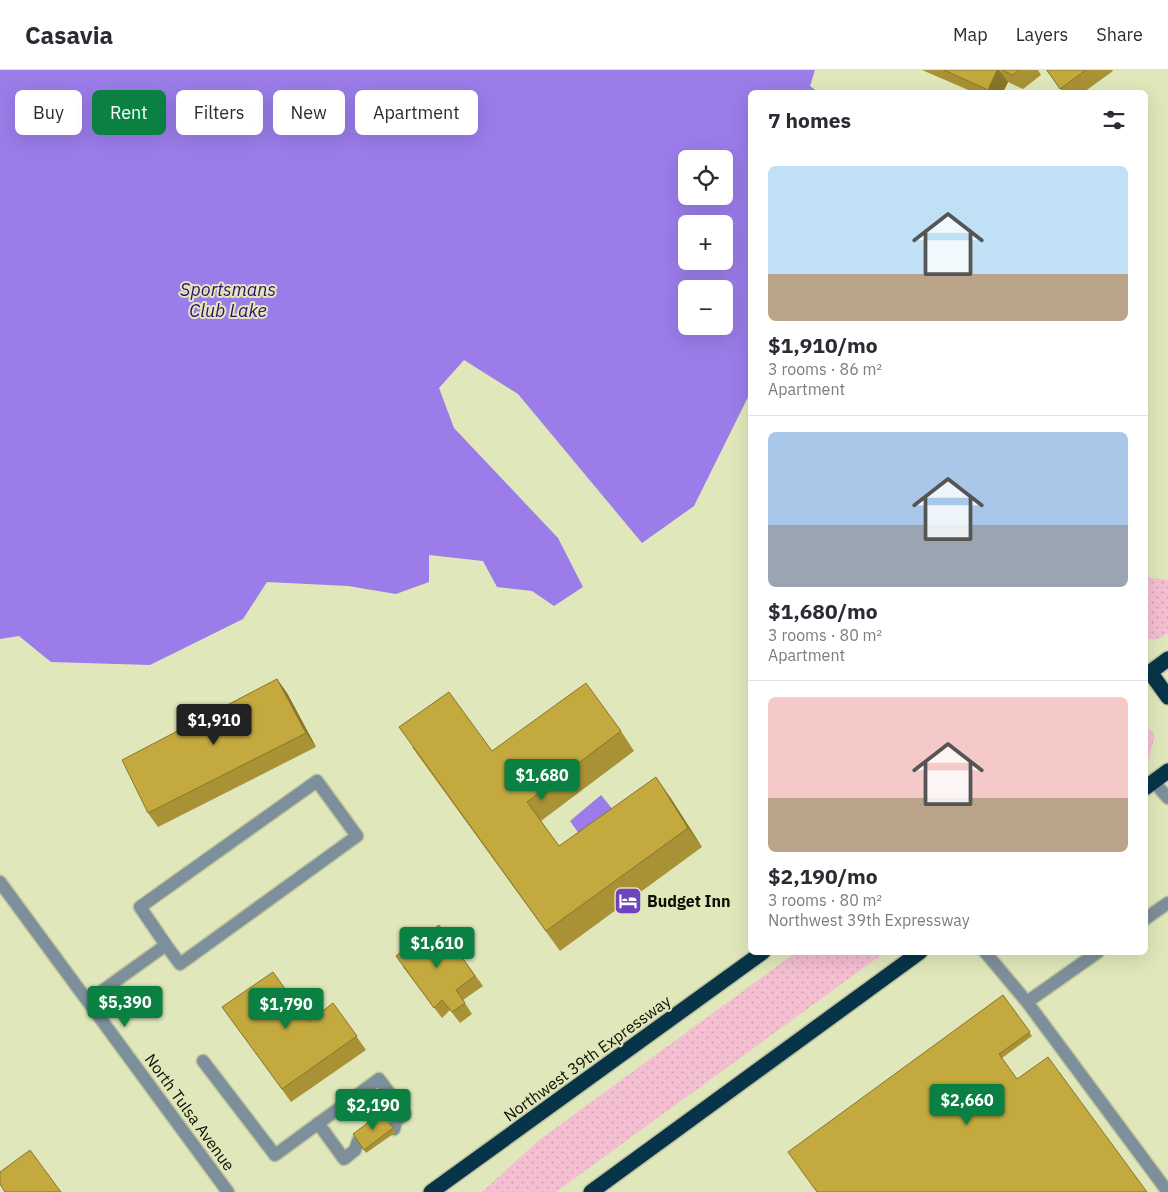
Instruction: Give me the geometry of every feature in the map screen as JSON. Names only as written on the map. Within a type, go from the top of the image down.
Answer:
[{"type":"highway","points":[[1148,673],[1168,659]]},
{"type":"highway","points":[[1148,675],[1168,697]]},
{"type":"highway","points":[[1150,785],[1168,772]]},
{"type":"highway","name":"Northwest 39th Expressway","points":[[432,1192],[759,955]]},
{"type":"highway","points":[[591,1192],[916,955]]},
{"type":"street","points":[[317,782],[356,836],[180,964],[166,945],[140,907],[317,782]]},
{"type":"street","points":[[1150,785],[1168,798]]},
{"type":"street","name":"North Tulsa Avenue","points":[[0,882],[228,1192]]},
{"type":"street","points":[[1148,917],[1168,902]]},
{"type":"street","points":[[88,1001],[166,945]]},
{"type":"street","points":[[988,955],[1027,1002],[1168,1192]]},
{"type":"street","points":[[1027,1002],[1094,955]]},
{"type":"street","points":[[203,1061],[275,1155],[379,1079],[404,1114],[392,1123]]},
{"type":"street","points":[[318,1124],[344,1159],[359,1147]]},
{"type":"shaded area","points":[[1148,577],[1168,580],[1168,633],[1157,639],[1148,638]]},
{"type":"shaded area","points":[[1148,728],[1155,735],[1148,760]]},
{"type":"shaded area","points":[[792,955],[881,955],[556,1192],[482,1192],[538,1141]]},
{"type":"water","name":"Sportsmans Club Lake","points":[[0,70],[815,70],[810,86],[815,90],[748,90],[748,397],[694,506],[642,543],[518,394],[464,360],[439,388],[454,428],[558,538],[583,587],[554,606],[532,591],[497,587],[483,561],[429,555],[429,582],[396,594],[348,586],[267,582],[243,619],[150,665],[51,662],[19,636],[0,639]]},
{"type":"water","points":[[601,795],[614,811],[582,838],[570,821]]},
{"type":"building","points":[[944,70],[997,70],[988,90]]},
{"type":"building","points":[[1002,70],[1019,70],[1013,75]]},
{"type":"building","points":[[1047,70],[1086,70],[1060,89]]},
{"type":"building","points":[[277,679],[306,733],[148,813],[122,760]]},
{"type":"building","points":[[586,683],[621,731],[527,802],[559,846],[656,777],[688,828],[546,931],[399,727],[449,692],[492,751]]},
{"type":"building","points":[[439,925],[475,976],[456,990],[465,1003],[452,1012],[442,1000],[434,1008],[396,956]]},
{"type":"building","points":[[273,972],[309,1022],[333,1003],[357,1036],[282,1089],[222,1007]]},
{"type":"building","points":[[1003,995],[1030,1032],[999,1054],[1017,1079],[1048,1057],[1147,1192],[817,1192],[788,1152]]},
{"type":"building","points":[[381,1113],[393,1128],[364,1150],[353,1134]]},
{"type":"building","points":[[30,1150],[61,1192],[5,1192],[0,1184],[0,1172]]},
{"type":"place","name":"Budget Inn","points":[[628,901]]}]
